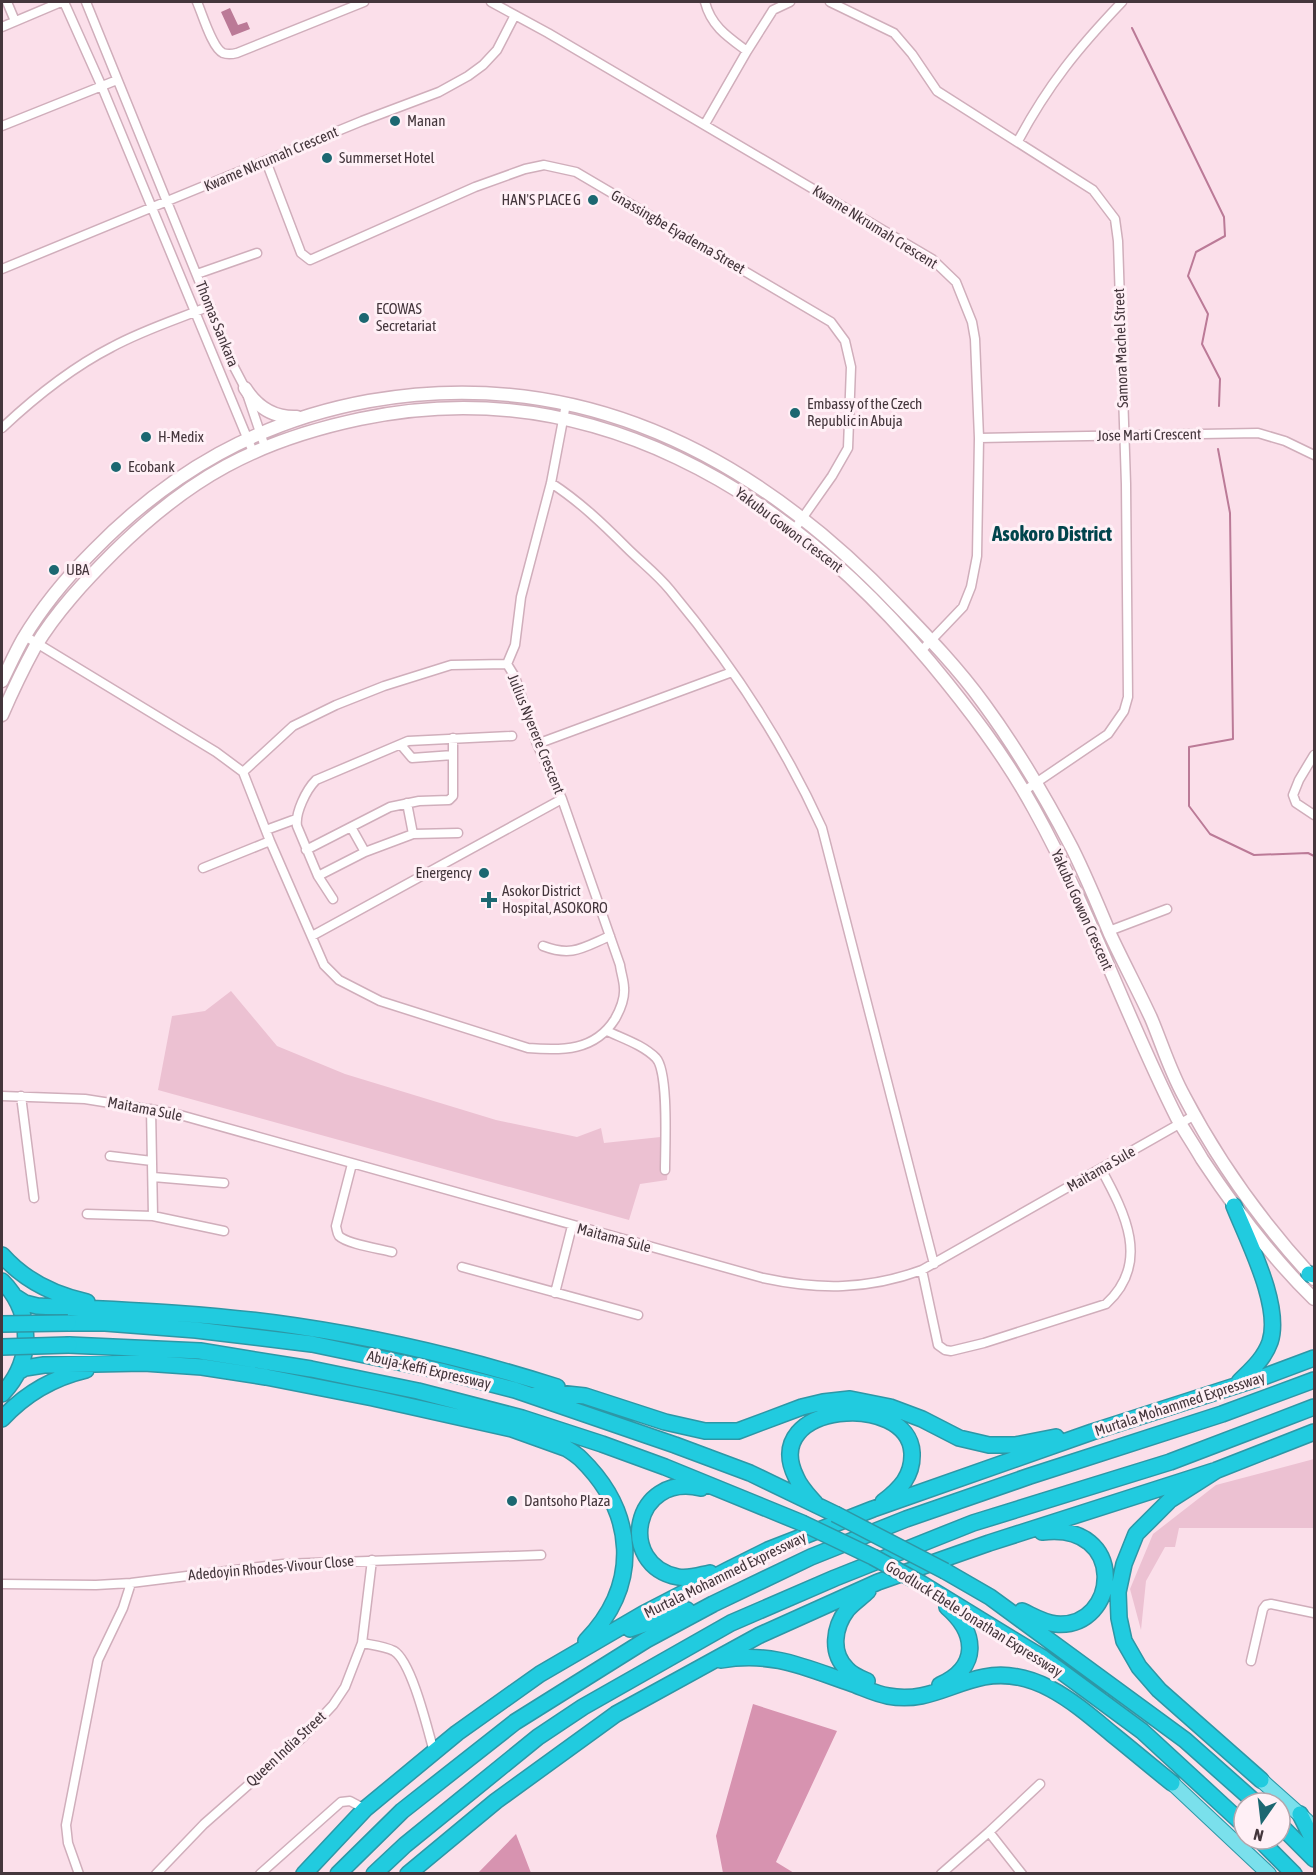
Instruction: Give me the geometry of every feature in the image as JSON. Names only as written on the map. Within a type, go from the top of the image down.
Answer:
[{"type":"highway","points":[[1234,1206],[1270,1299],[1273,1321],[1269,1344],[1258,1364],[1237,1384]]},
{"type":"highway","points":[[2,1256],[24,1276],[54,1292],[119,1310]]},
{"type":"highway","points":[[2,1281],[20,1307],[26,1333],[24,1353],[18,1372],[2,1394]]},
{"type":"highway","name":"Abuja-Keffi Expressway","points":[[14,1296],[25,1303],[37,1306],[204,1315],[296,1326],[513,1373],[585,1396]]},
{"type":"highway","name":"Abuja-Keffi Expressway","points":[[2,1324],[105,1323],[184,1329],[312,1344],[430,1368],[515,1390],[750,1473],[835,1514]]},
{"type":"highway","name":"Abuja-Keffi Expressway","points":[[2,1347],[69,1345],[161,1348],[259,1360],[398,1387],[517,1423],[565,1448]]},
{"type":"highway","name":"Murtala Mohammed Expressway","points":[[307,1871],[365,1809],[457,1733],[540,1674],[576,1652],[728,1570],[768,1550],[873,1509],[1092,1432],[1263,1377],[1314,1358]]},
{"type":"highway","points":[[2,1419],[27,1396],[61,1376],[95,1367],[144,1363]]},
{"type":"highway","name":"Abuja-Keffi Expressway","points":[[18,1372],[25,1368],[44,1365],[144,1363],[202,1367],[565,1431],[654,1463],[802,1523]]},
{"type":"highway","points":[[1263,1377],[1314,1371]]},
{"type":"highway","points":[[513,1373],[572,1409]]},
{"type":"highway","name":"Murtala Mohammed Expressway","points":[[338,1874],[402,1811],[515,1722],[646,1640],[713,1604],[811,1557],[906,1519],[1030,1476],[1203,1421],[1314,1380]]},
{"type":"highway","points":[[515,1390],[585,1396],[665,1422],[705,1431],[738,1431],[802,1407],[823,1402],[850,1400],[890,1407],[922,1419],[959,1438],[989,1445],[1016,1444],[1092,1432]]},
{"type":"highway","points":[[374,1874],[405,1845],[538,1737],[583,1707],[731,1623],[835,1578],[973,1523],[1170,1462],[1309,1409]]},
{"type":"highway","points":[[817,1506],[800,1484],[791,1465],[790,1453],[799,1430],[811,1421],[826,1416],[862,1414],[882,1418],[896,1424],[907,1436],[912,1448],[910,1471],[906,1481],[873,1509]]},
{"type":"highway","points":[[517,1423],[542,1431],[565,1431]]},
{"type":"highway","points":[[542,1431],[579,1457],[597,1477],[614,1502],[622,1521],[626,1544],[619,1591],[610,1611],[596,1631],[576,1652]]},
{"type":"highway","points":[[408,1874],[495,1801],[616,1714],[709,1662],[780,1626],[878,1582],[989,1543],[1217,1470],[1314,1432]]},
{"type":"highway","points":[[1281,1445],[1314,1441]]},
{"type":"highway","points":[[1217,1470],[1170,1500],[1136,1534],[1124,1564],[1118,1592],[1119,1618],[1124,1641],[1139,1667],[1159,1690],[1261,1780]]},
{"type":"highway","points":[[728,1570],[691,1577],[678,1577],[659,1569],[647,1558],[642,1545],[640,1524],[645,1509],[653,1498],[665,1489],[679,1485],[694,1486],[738,1496]]},
{"type":"highway","name":"Goodluck Ebele Jonathan Expressway","points":[[835,1514],[945,1571],[990,1598],[1185,1740],[1242,1791]]},
{"type":"highway","name":"Goodluck Ebele Jonathan Expressway","points":[[802,1523],[873,1557],[925,1586],[1043,1658],[1142,1731],[1232,1814]]},
{"type":"highway","points":[[989,1543],[1043,1532],[1062,1531],[1090,1541],[1101,1555],[1106,1571],[1105,1587],[1098,1603],[1088,1615],[1073,1623],[1058,1624],[1043,1621],[990,1598]]},
{"type":"highway","points":[[780,1626],[835,1578]]},
{"type":"highway","points":[[878,1582],[847,1610],[837,1627],[836,1648],[842,1664],[848,1671],[871,1683],[903,1690],[928,1687],[952,1679],[962,1670],[968,1657],[970,1644],[968,1632],[963,1623],[925,1586]]},
{"type":"highway","points":[[598,1639],[713,1604]]},
{"type":"highway","points":[[709,1662],[767,1657],[786,1661],[885,1695],[906,1698],[927,1696],[982,1677],[1016,1676],[1035,1681],[1076,1704],[1172,1783]]},
{"type":"highway","points":[[1142,1731],[1172,1783]]},
{"type":"highway","points":[[1185,1740],[1261,1780]]},
{"type":"highway","points":[[1300,1814],[1314,1842]]},
{"type":"highway","points":[[1292,1837],[1314,1859]]},
{"type":"highway","points":[[1271,1851],[1294,1874]]},
{"type":"main road","points":[[245,388],[261,408],[291,417],[304,416]]},
{"type":"main road","name":"Yakubu Gowon Crescent","points":[[2,681],[25,636],[52,598],[79,565],[138,508],[179,477],[247,438],[304,416],[372,401],[431,393],[514,394],[566,404],[669,436],[755,483],[802,518],[875,581],[932,641],[983,703],[1037,783],[1073,849],[1150,1017],[1171,1071],[1195,1115],[1230,1174],[1257,1212],[1282,1244],[1313,1276]]},
{"type":"main road","name":"Yakubu Gowon Crescent","points":[[2,715],[37,644],[75,594],[133,533],[186,489],[265,447],[333,425],[412,410],[498,408],[529,411],[626,437],[689,463],[747,495],[794,530],[871,596],[921,651],[975,717],[1024,791],[1063,866],[1180,1123],[1234,1206],[1276,1260],[1314,1299]]},
{"type":"main road","points":[[1261,1780],[1314,1829]]},
{"type":"main road","points":[[1172,1783],[1269,1874]]},
{"type":"street","points":[[7,2],[15,21]]},
{"type":"street","points":[[2,27],[63,2],[102,87],[253,452]]},
{"type":"street","name":"Thomas Sankara","points":[[86,2],[166,202],[234,367],[245,388],[265,447]]},
{"type":"street","points":[[197,2],[215,45],[221,52],[228,54],[237,53],[364,2]]},
{"type":"street","name":"Kwame Nkrumah Crescent","points":[[491,2],[705,124],[932,259],[956,282],[972,322],[975,339],[979,438],[977,556],[971,587],[963,607],[921,651]]},
{"type":"street","points":[[705,2],[717,28],[747,51]]},
{"type":"street","points":[[705,124],[773,10],[790,2]]},
{"type":"street","name":"Samora Machel Street","points":[[830,2],[894,33],[912,54],[937,91],[1093,190],[1115,219],[1118,241],[1125,435],[1128,697],[1124,711],[1108,734],[1024,791]]},
{"type":"street","points":[[1018,141],[1056,78],[1083,43],[1122,2]]},
{"type":"street","name":"Kwame Nkrumah Crescent","points":[[2,268],[439,92],[483,65],[497,50],[515,15]]},
{"type":"street","points":[[2,126],[117,80]]},
{"type":"street","name":"Gnassingbe Eyadema Street","points":[[266,160],[301,252],[306,258],[316,258],[475,187],[525,169],[544,165],[576,172],[831,322],[839,331],[848,351],[851,367],[848,448],[794,530]]},
{"type":"street","points":[[197,274],[257,253]]},
{"type":"street","points":[[2,428],[48,388],[84,363],[114,346],[210,306]]},
{"type":"street","name":"Julius Nyerere Crescent","points":[[566,404],[550,483],[521,597],[514,645],[507,663],[515,677],[537,744],[562,799],[620,966],[625,991],[620,1011],[607,1031]]},
{"type":"street","name":"Jose Marti Crescent","points":[[979,438],[1258,434],[1285,441],[1314,455]]},
{"type":"street","points":[[550,483],[572,497],[669,589],[762,714],[822,828],[934,1264]]},
{"type":"street","points":[[25,636],[216,752],[243,772],[270,841],[324,964],[339,980],[360,993],[390,1005],[528,1048],[552,1050],[577,1046],[594,1041],[607,1031],[645,1048],[658,1060],[664,1081],[665,1170]]},
{"type":"street","points":[[243,772],[293,726],[346,701],[384,686],[451,665],[507,663]]},
{"type":"street","points":[[537,744],[732,672]]},
{"type":"street","points":[[333,899],[318,876],[306,850],[296,819],[316,780],[408,741],[512,736]]},
{"type":"street","points":[[306,850],[390,807],[407,803],[449,800],[453,796],[453,738]]},
{"type":"street","points":[[401,745],[412,758],[453,755]]},
{"type":"street","points":[[1314,755],[1293,795],[1296,803],[1314,815]]},
{"type":"street","points":[[312,936],[562,799]]},
{"type":"street","points":[[407,803],[413,834]]},
{"type":"street","points":[[266,830],[296,819]]},
{"type":"street","points":[[351,827],[366,852]]},
{"type":"street","points":[[318,876],[366,852],[413,834],[458,833]]},
{"type":"street","points":[[203,868],[270,841]]},
{"type":"street","points":[[1109,931],[1167,909]]},
{"type":"street","points":[[543,946],[566,952],[610,936]]},
{"type":"street","name":"Maitama Sule","points":[[2,1096],[85,1100],[173,1113],[763,1278],[816,1287],[870,1285],[896,1280],[922,1270],[1195,1115]]},
{"type":"street","points":[[21,1096],[34,1198]]},
{"type":"street","points":[[151,1109],[153,1216]]},
{"type":"street","points":[[110,1156],[152,1161]]},
{"type":"street","points":[[352,1164],[336,1226],[337,1232],[349,1241],[392,1251]]},
{"type":"street","points":[[922,1270],[938,1345],[945,1350],[951,1351],[984,1343],[1106,1304],[1121,1289],[1126,1278],[1131,1247],[1128,1228],[1101,1169]]},
{"type":"street","points":[[153,1177],[224,1183]]},
{"type":"street","points":[[87,1214],[153,1216],[224,1231]]},
{"type":"street","points":[[555,1293],[572,1226]]},
{"type":"street","points":[[462,1266],[638,1315]]},
{"type":"street","name":"Adedoyin Rhodes-Vivour Close","points":[[2,1584],[96,1585],[131,1583],[283,1564],[541,1555]]},
{"type":"street","name":"Queen India Street","points":[[156,1874],[204,1824],[304,1736],[333,1705],[345,1687],[362,1643],[372,1560]]},
{"type":"street","points":[[79,1874],[68,1843],[66,1825],[98,1660],[123,1608],[131,1583]]},
{"type":"street","points":[[1251,1661],[1263,1609],[1266,1605],[1271,1604],[1314,1613]]},
{"type":"street","points":[[362,1643],[384,1647],[401,1658],[417,1696],[435,1752]]},
{"type":"street","points":[[941,1874],[1040,1784]]},
{"type":"street","points":[[260,1874],[341,1802],[350,1800],[365,1809]]},
{"type":"street","points":[[989,1832],[1022,1874]]},
{"type":"shaded area","points":[[230,8],[238,25],[247,22],[250,29],[232,36],[221,12]]},
{"type":"shaded area","points":[[231,991],[277,1046],[345,1074],[496,1120],[577,1137],[601,1128],[604,1143],[670,1136],[667,1180],[640,1184],[629,1220],[158,1090],[172,1016],[205,1011]]},
{"type":"shaded area","points":[[1314,1459],[1314,1528],[1179,1528],[1175,1547],[1165,1547],[1146,1581],[1141,1630],[1130,1589],[1153,1534],[1216,1485]]},
{"type":"shaded area","points":[[753,1704],[837,1731],[776,1862],[794,1873],[723,1873],[716,1836]]},
{"type":"shaded area","points":[[516,1834],[531,1873],[478,1873]]},
{"type":"waterway","points":[[1132,28],[1224,217],[1225,236],[1196,252],[1188,276],[1208,314],[1202,344],[1220,379],[1219,406]]},
{"type":"waterway","points":[[1218,449],[1230,513],[1233,739],[1189,747],[1189,806],[1210,834],[1254,855],[1308,853],[1314,856]]},
{"type":"place","name":"Manan","points":[[395,121]]},
{"type":"place","name":"Summerset Hotel","points":[[327,158]]},
{"type":"place","name":"HAN'S PLACE G","points":[[593,200]]},
{"type":"place","name":"ECOWAS Secretariat","points":[[364,318]]},
{"type":"place","name":"Embassy of the Czech Republic in Abuja","points":[[795,413]]},
{"type":"place","name":"H-Medix","points":[[146,437]]},
{"type":"place","name":"Ecobank","points":[[116,467]]},
{"type":"place","name":"UBA","points":[[54,570]]},
{"type":"place","name":"Energency","points":[[484,873]]},
{"type":"place","name":"Asokor District Hospital, ASOKORO","points":[[489,900]]},
{"type":"place","name":"Dantsoho Plaza","points":[[512,1501]]},
{"type":"district","name":"Asokoro District","points":[[1052,534]]}]
